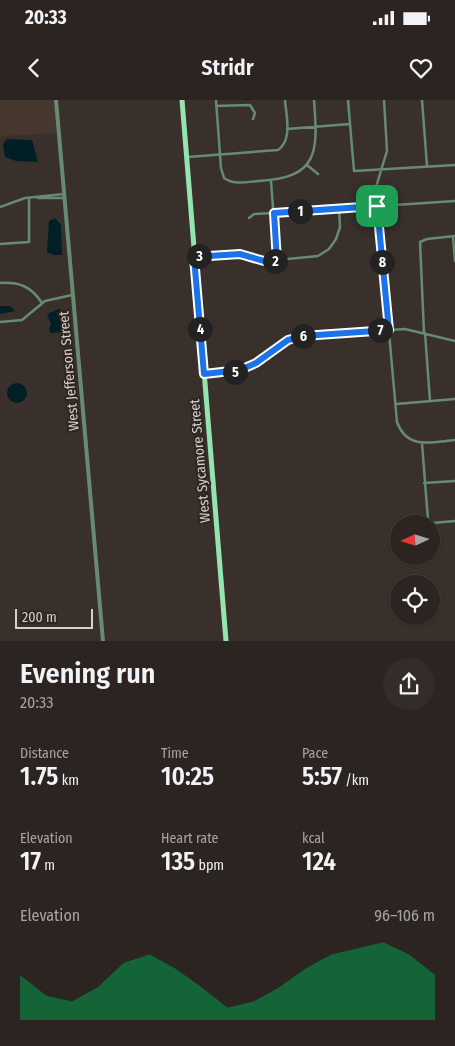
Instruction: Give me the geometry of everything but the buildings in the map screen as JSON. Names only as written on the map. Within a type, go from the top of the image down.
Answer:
[{"type":"main road","name":"West Sycamore Street","points":[[182,100],[226,641]]},
{"type":"street","name":"West Jefferson Street","points":[[56,100],[103,641]]},
{"type":"street","points":[[216,100],[222,175],[228,181],[271,181],[287,178],[307,165],[316,146],[314,100]]},
{"type":"street","points":[[186,157],[278,150],[285,143],[287,128],[284,100]]},
{"type":"street","points":[[348,100],[354,171],[455,164]]},
{"type":"street","points":[[384,100],[387,151],[376,187],[400,431],[407,438],[422,442],[455,440]]},
{"type":"street","points":[[422,100],[427,166]]},
{"type":"street","points":[[216,106],[250,105],[254,110],[254,119]]},
{"type":"street","points":[[287,128],[350,124]]},
{"type":"street","points":[[307,165],[318,174]]},
{"type":"street","points":[[271,181],[277,261]]},
{"type":"street","points":[[0,207],[29,198],[65,196]]},
{"type":"street","points":[[0,244],[29,242],[29,198]]},
{"type":"street","points":[[248,218],[254,214],[455,201]]},
{"type":"street","points":[[194,257],[240,254],[264,261],[310,258],[326,252],[339,232],[339,208]]},
{"type":"street","points":[[430,401],[424,333],[420,242],[427,239],[454,237],[455,261]]},
{"type":"street","points":[[0,284],[16,283],[26,286],[33,291],[42,303]]},
{"type":"street","points":[[0,322],[22,320],[42,303],[55,297],[74,295]]},
{"type":"street","points":[[204,374],[240,370],[256,363],[288,340],[303,336],[409,329],[455,341]]},
{"type":"street","points":[[396,404],[455,400]]},
{"type":"street","points":[[422,442],[424,483],[429,521],[455,521]]},
{"type":"street","points":[[424,483],[455,481]]},
{"type":"shaded area","points":[[0,100],[57,100],[59,133],[0,136]]},
{"type":"water","points":[[7,139],[32,140],[38,162],[16,161],[5,157],[3,144]]},
{"type":"water","points":[[55,218],[61,225],[62,255],[53,255],[47,252],[49,221]]},
{"type":"water","points":[[0,306],[10,306],[15,311],[0,314]]},
{"type":"water","points":[[59,309],[64,312],[66,329],[61,332],[51,333],[49,331],[51,324],[47,314]]},
{"type":"water","points":[[17,383],[24,386],[27,393],[24,400],[17,403],[10,400],[7,393],[10,386]]},
{"type":"route","points":[[377,206],[389,330],[303,336],[288,340],[256,363],[240,370],[224,374],[204,374],[194,257],[240,254],[264,261],[277,261],[274,213],[377,206]]}]
